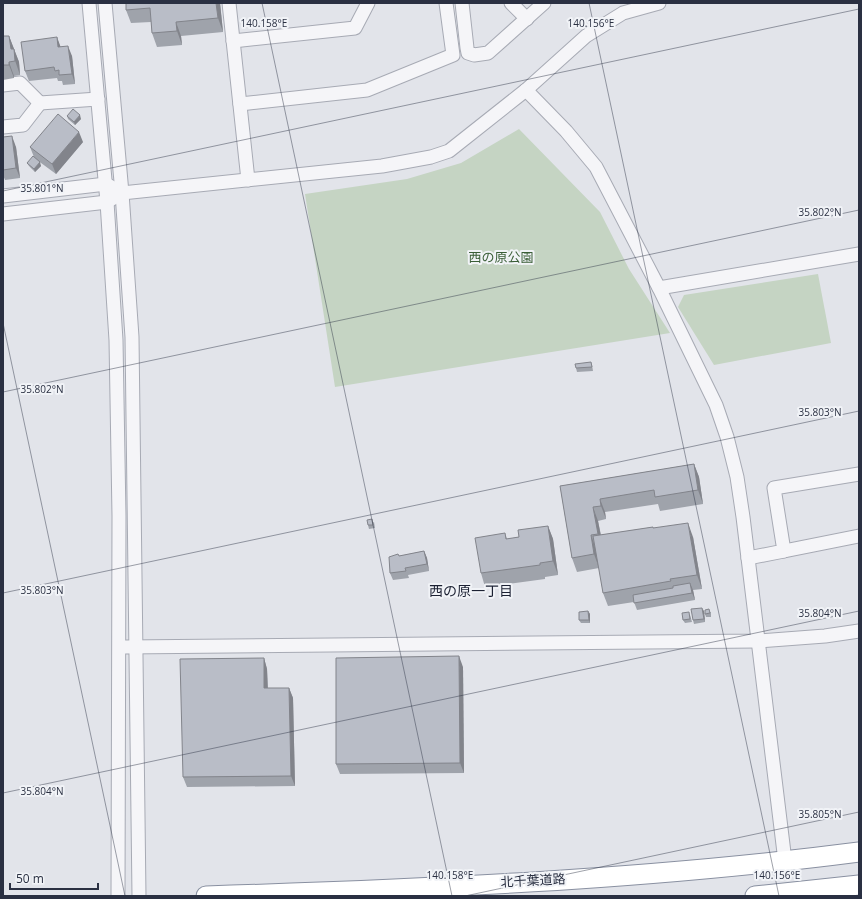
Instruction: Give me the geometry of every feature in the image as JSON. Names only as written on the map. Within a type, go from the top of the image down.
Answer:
[{"type":"highway","name":"北千葉道路","points":[[206,896],[340,892],[559,879],[785,861],[859,852]]},
{"type":"highway","points":[[755,896],[859,885]]},
{"type":"street","points":[[89,3],[106,184],[116,340],[119,516],[118,896]]},
{"type":"street","points":[[104,3],[122,193],[132,337],[134,647],[139,896]]},
{"type":"street","points":[[229,3],[248,180]]},
{"type":"street","points":[[233,41],[355,28],[368,3]]},
{"type":"street","points":[[240,104],[367,90],[453,55],[446,3]]},
{"type":"street","points":[[468,3],[462,3],[467,48],[468,53],[474,55],[488,53],[544,3]]},
{"type":"street","points":[[511,3],[526,19]]},
{"type":"street","points":[[3,214],[107,202],[122,193],[382,166],[431,157],[449,151],[462,142],[526,90],[586,36],[620,8],[659,3]]},
{"type":"street","points":[[3,85],[20,83],[40,103]]},
{"type":"street","points":[[526,90],[566,131],[596,167],[659,288],[716,405],[727,437],[737,477],[785,861]]},
{"type":"street","points":[[3,127],[23,125],[40,103],[98,99]]},
{"type":"street","points":[[3,196],[106,184],[122,193]]},
{"type":"street","points":[[659,288],[859,254]]},
{"type":"street","points":[[784,551],[774,488],[859,474]]},
{"type":"street","points":[[748,558],[859,536]]},
{"type":"street","points":[[119,648],[758,641],[825,636],[859,631]]},
{"type":"green space","name":"西の原公園","points":[[519,129],[600,212],[629,269],[670,333],[335,387],[305,194],[407,179],[461,163]]},
{"type":"green space","points":[[818,274],[831,343],[714,365],[678,307],[684,295]]},
{"type":"building","points":[[126,3],[216,3],[218,18],[176,22],[177,31],[152,33],[150,8],[126,10]]},
{"type":"building","points":[[3,36],[9,36],[11,49],[14,49],[15,61],[9,62],[9,65],[3,65]]},
{"type":"building","points":[[57,37],[58,47],[68,46],[72,74],[59,75],[59,70],[55,71],[54,67],[25,71],[21,42]]},
{"type":"building","points":[[73,109],[80,115],[74,122],[67,116]]},
{"type":"building","points":[[58,114],[79,132],[52,164],[30,147]]},
{"type":"building","points":[[12,136],[16,168],[3,170],[3,137]]},
{"type":"building","points":[[33,156],[40,162],[34,169],[27,163]]},
{"type":"building","points":[[591,362],[592,367],[576,368],[575,364]]},
{"type":"building","points":[[694,464],[698,490],[655,497],[654,490],[600,499],[601,506],[593,507],[598,534],[591,535],[594,554],[572,558],[560,486]]},
{"type":"building","points":[[372,519],[373,525],[368,525],[367,520]]},
{"type":"building","points":[[688,523],[697,575],[603,593],[593,536]]},
{"type":"building","points":[[548,526],[553,561],[540,563],[540,565],[481,573],[475,538],[505,533],[506,539],[519,537],[518,530]]},
{"type":"building","points":[[424,551],[427,564],[405,568],[406,571],[390,573],[389,557],[398,554],[399,556]]},
{"type":"building","points":[[690,583],[692,593],[634,603],[633,595],[673,588],[673,586]]},
{"type":"building","points":[[702,608],[704,619],[693,620],[691,609]]},
{"type":"building","points":[[709,609],[710,613],[705,614],[705,610]]},
{"type":"building","points":[[588,611],[589,620],[579,620],[579,612]]},
{"type":"building","points":[[689,612],[690,619],[683,620],[682,613]]},
{"type":"building","points":[[459,656],[460,763],[336,764],[336,658]]},
{"type":"building","points":[[264,658],[264,688],[289,688],[291,776],[183,777],[180,659]]},
{"type":"district","name":"西の原一丁目","points":[[471,590]]}]
